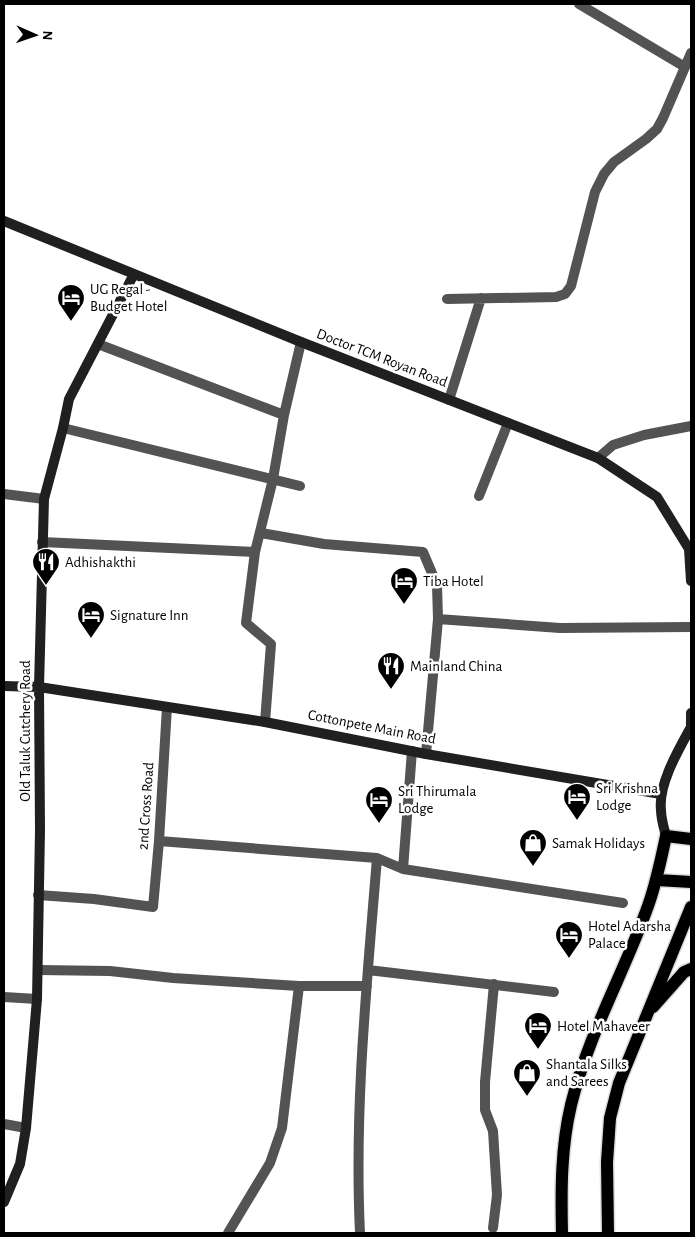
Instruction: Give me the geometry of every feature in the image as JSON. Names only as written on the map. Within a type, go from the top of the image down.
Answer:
[{"type":"main road","name":"Doctor TCM Royan Road","points":[[4,221],[301,342],[598,458],[657,496],[689,549],[691,581]]},
{"type":"main road","name":"Old Taluk Cutchery Road","points":[[4,1202],[20,1164],[26,1128],[37,999],[44,499],[64,428],[69,399],[134,274]]},
{"type":"main road","name":"Cottonpete Main Road","points":[[4,686],[40,687],[265,722],[426,754],[661,794]]},
{"type":"main road","points":[[691,713],[691,732]]},
{"type":"main road","points":[[562,1233],[561,1181],[564,1138],[571,1104],[582,1066],[648,907],[657,880],[666,836],[660,810],[661,794],[673,759],[691,727]]},
{"type":"main road","points":[[666,836],[691,839]]},
{"type":"main road","points":[[657,880],[691,882]]},
{"type":"main road","points":[[608,1233],[607,1162],[610,1118],[619,1084],[645,1016],[691,907]]},
{"type":"main road","points":[[645,1016],[689,972]]},
{"type":"street","points":[[579,4],[685,67]]},
{"type":"street","points":[[447,299],[556,297],[569,290],[595,192],[604,174],[614,162],[657,129],[691,53]]},
{"type":"street","points":[[449,400],[481,298]]},
{"type":"street","points":[[265,722],[271,644],[246,623],[256,552],[301,342]]},
{"type":"street","points":[[98,344],[284,415]]},
{"type":"street","points":[[479,496],[508,423]]},
{"type":"street","points":[[598,458],[613,446],[644,435],[691,426]]},
{"type":"street","points":[[64,428],[300,486]]},
{"type":"street","points":[[4,494],[44,499]]},
{"type":"street","points":[[261,533],[324,544],[423,552],[437,585],[438,619],[426,754]]},
{"type":"street","points":[[42,542],[256,552]]},
{"type":"street","points":[[438,619],[560,628],[691,627]]},
{"type":"street","name":"2nd Cross Road","points":[[38,895],[94,899],[153,907],[167,707]]},
{"type":"street","points":[[403,869],[412,750]]},
{"type":"street","points":[[159,842],[377,858],[403,869],[623,903]]},
{"type":"street","points":[[360,1233],[358,1192],[360,1063],[377,858]]},
{"type":"street","points":[[38,970],[110,971],[173,978],[299,986],[367,986]]},
{"type":"street","points":[[368,970],[554,992]]},
{"type":"street","points":[[492,1228],[497,1195],[492,1131],[486,1110],[485,1082],[494,984]]},
{"type":"street","points":[[228,1233],[270,1163],[282,1128],[299,986]]},
{"type":"street","points":[[4,996],[37,999]]},
{"type":"street","points":[[4,1124],[26,1128]]},
{"type":"place","name":"UG Regal - Budget Hotel","points":[[71,322]]},
{"type":"place","name":"Adhishakthi","points":[[46,586]]},
{"type":"place","name":"Tiba Hotel","points":[[404,605]]},
{"type":"place","name":"Signature Inn","points":[[91,639]]},
{"type":"place","name":"Mainland China","points":[[391,690]]},
{"type":"place","name":"Sri Krishna Lodge","points":[[577,821]]},
{"type":"place","name":"Sri Thirumala Lodge","points":[[379,824]]},
{"type":"place","name":"Samak Holidays","points":[[533,867]]},
{"type":"place","name":"Hotel Adarsha Palace","points":[[569,959]]},
{"type":"place","name":"Hotel Mahaveer","points":[[538,1050]]},
{"type":"place","name":"Shantala Silks and Sarees","points":[[527,1097]]}]
